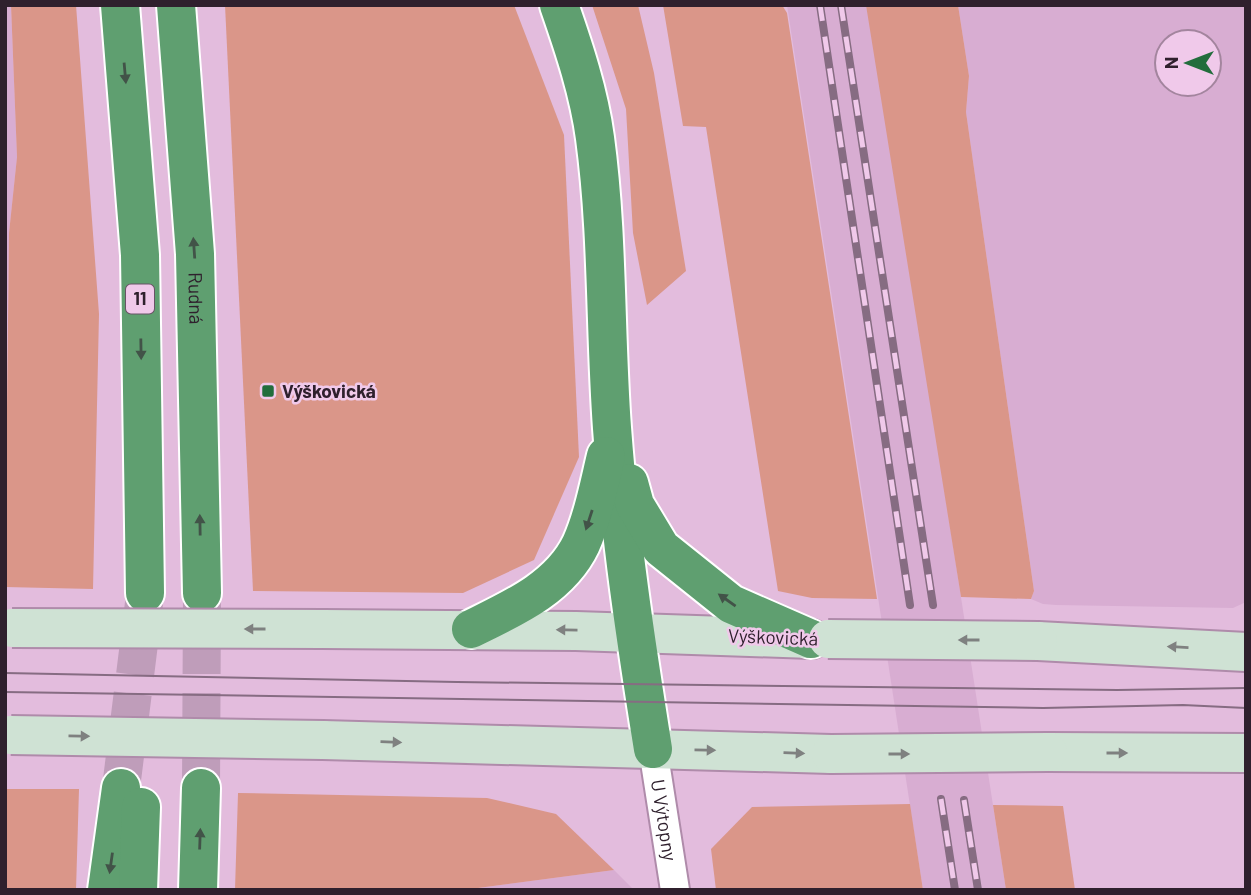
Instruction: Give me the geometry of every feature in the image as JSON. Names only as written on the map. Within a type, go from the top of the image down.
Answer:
[{"type":"highway","name":"11","points":[[120,5],[140,255],[145,593]]},
{"type":"highway","name":"Rudná","points":[[176,5],[195,254],[202,593]]},
{"type":"highway","points":[[184,120],[199,5]]},
{"type":"highway","points":[[559,5],[595,135],[602,201],[612,430],[653,749]]},
{"type":"highway","points":[[471,629],[514,608],[556,579],[569,563],[580,545],[591,516],[612,430]]},
{"type":"highway","points":[[612,430],[635,505],[661,548],[732,604],[820,639]]},
{"type":"highway","points":[[107,890],[131,788],[138,890]]},
{"type":"highway","points":[[198,890],[201,789]]},
{"type":"street","name":"Výškovická","points":[[9,628],[471,629],[1237,648]]},
{"type":"street","points":[[8,735],[323,740],[831,754],[1246,753]]},
{"type":"street","name":"U Výtopny","points":[[653,749],[675,890]]},
{"type":"shaded area","points":[[5,5],[11,5],[17,157],[9,233],[5,459]]},
{"type":"shaded area","points":[[11,5],[76,5],[99,314],[93,589],[5,587],[9,233],[17,157]]},
{"type":"shaded area","points":[[225,5],[514,5],[564,135],[579,457],[534,560],[463,593],[253,591]]},
{"type":"shaded area","points":[[592,5],[638,5],[654,73],[686,271],[647,305],[633,233],[626,109]]},
{"type":"shaded area","points":[[663,5],[782,5],[787,13],[877,599],[812,598],[778,591],[706,127],[683,126]]},
{"type":"shaded area","points":[[787,5],[870,5],[1006,890],[923,890]]},
{"type":"shaded area","points":[[866,5],[958,5],[969,76],[966,112],[1034,591],[1031,599],[961,597]]},
{"type":"shaded area","points":[[958,5],[1246,5],[1246,602],[1233,608],[1056,605],[1031,599],[1034,591],[966,112],[969,76]]},
{"type":"shaded area","points":[[5,789],[79,789],[76,890],[5,890]]},
{"type":"shaded area","points":[[238,793],[487,798],[556,814],[614,870],[463,890],[235,890]]},
{"type":"shaded area","points":[[910,804],[923,890],[716,890],[711,849],[752,807]]},
{"type":"shaded area","points":[[993,805],[1063,806],[1075,890],[1006,890]]},
{"type":"shaded area","points":[[614,870],[634,890],[463,890]]},
{"type":"tunnel","points":[[121,788],[145,595]]},
{"type":"tunnel","points":[[201,788],[202,595]]},
{"type":"tram line","points":[[5,673],[1117,690],[1246,688]]},
{"type":"tram line","points":[[5,692],[1043,708],[1183,705],[1246,708]]},
{"type":"railway","points":[[820,5],[910,605]]},
{"type":"railway","points":[[841,5],[933,605]]},
{"type":"railway","points":[[941,799],[955,890]]},
{"type":"railway","points":[[964,800],[978,890]]},
{"type":"place","name":"Výškovická","points":[[268,391]]}]
